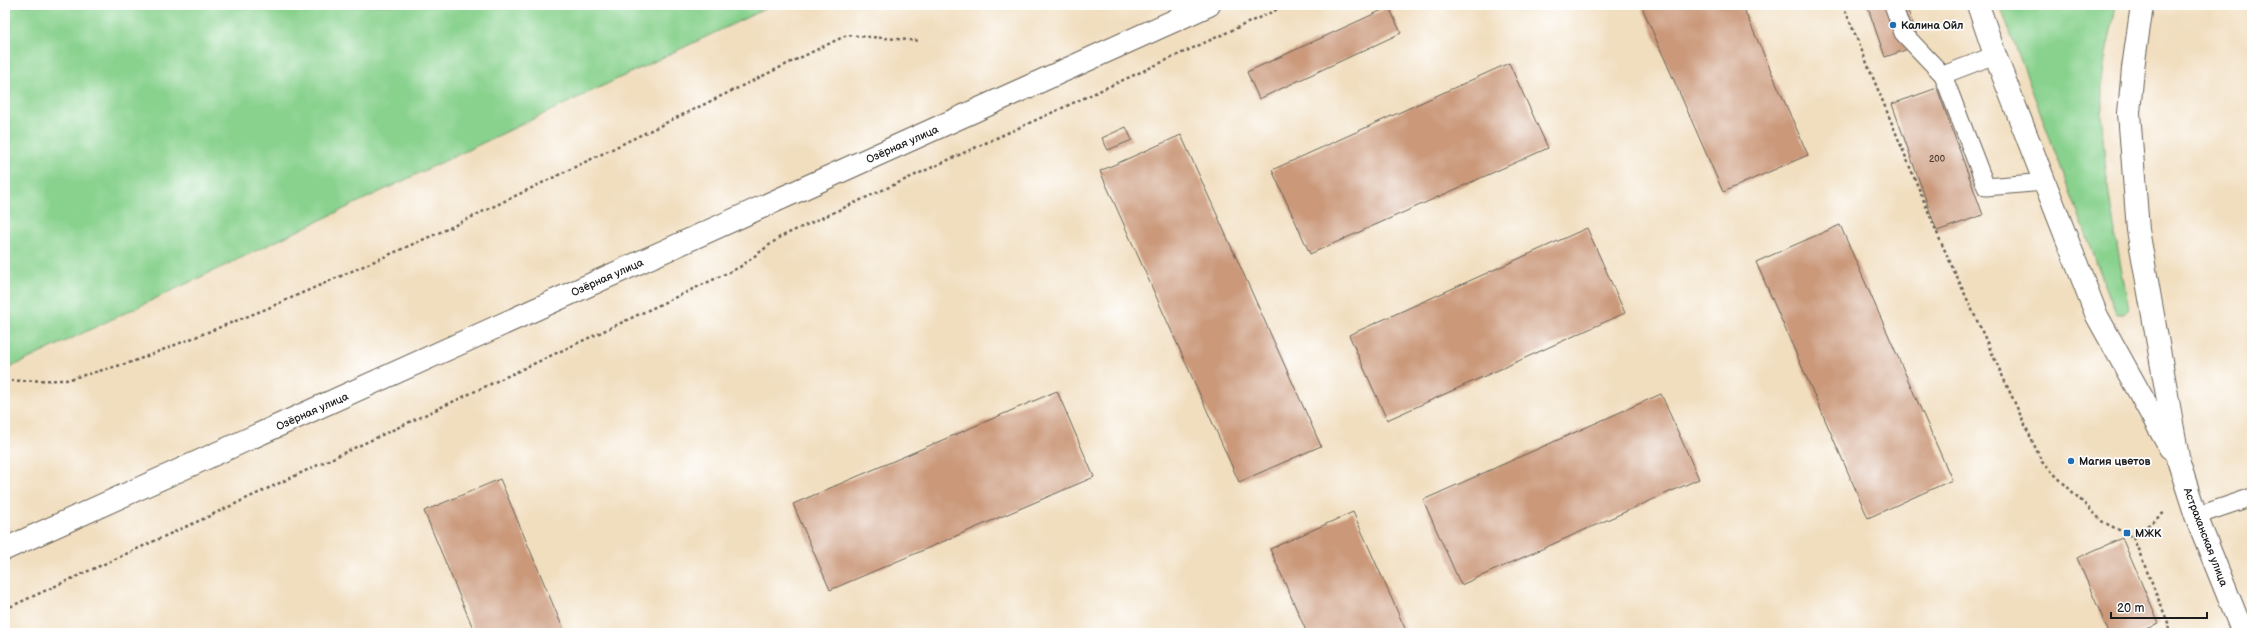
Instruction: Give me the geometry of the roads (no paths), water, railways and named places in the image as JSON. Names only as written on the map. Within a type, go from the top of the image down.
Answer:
[{"type":"street","name":"Озёрная улица","points":[[5,549],[1209,5]]},
{"type":"street","points":[[1978,5],[1995,55],[2097,316],[2179,463]]},
{"type":"street","points":[[2142,5],[2133,68],[2129,113],[2132,169],[2138,230],[2179,463]]},
{"type":"street","name":"Астраханская улица","points":[[2179,463],[2196,516],[2243,633]]},
{"type":"lane","points":[[1893,5],[1903,33],[1943,75],[1986,187],[2045,182]]},
{"type":"lane","points":[[1943,75],[1995,55]]},
{"type":"lane","points":[[2196,516],[2252,497]]},
{"type":"place","name":"Калина Ойл","points":[[1893,25]]},
{"type":"place","name":"Магия цветов","points":[[2071,461]]},
{"type":"place","name":"МЖК","points":[[2127,533]]}]
